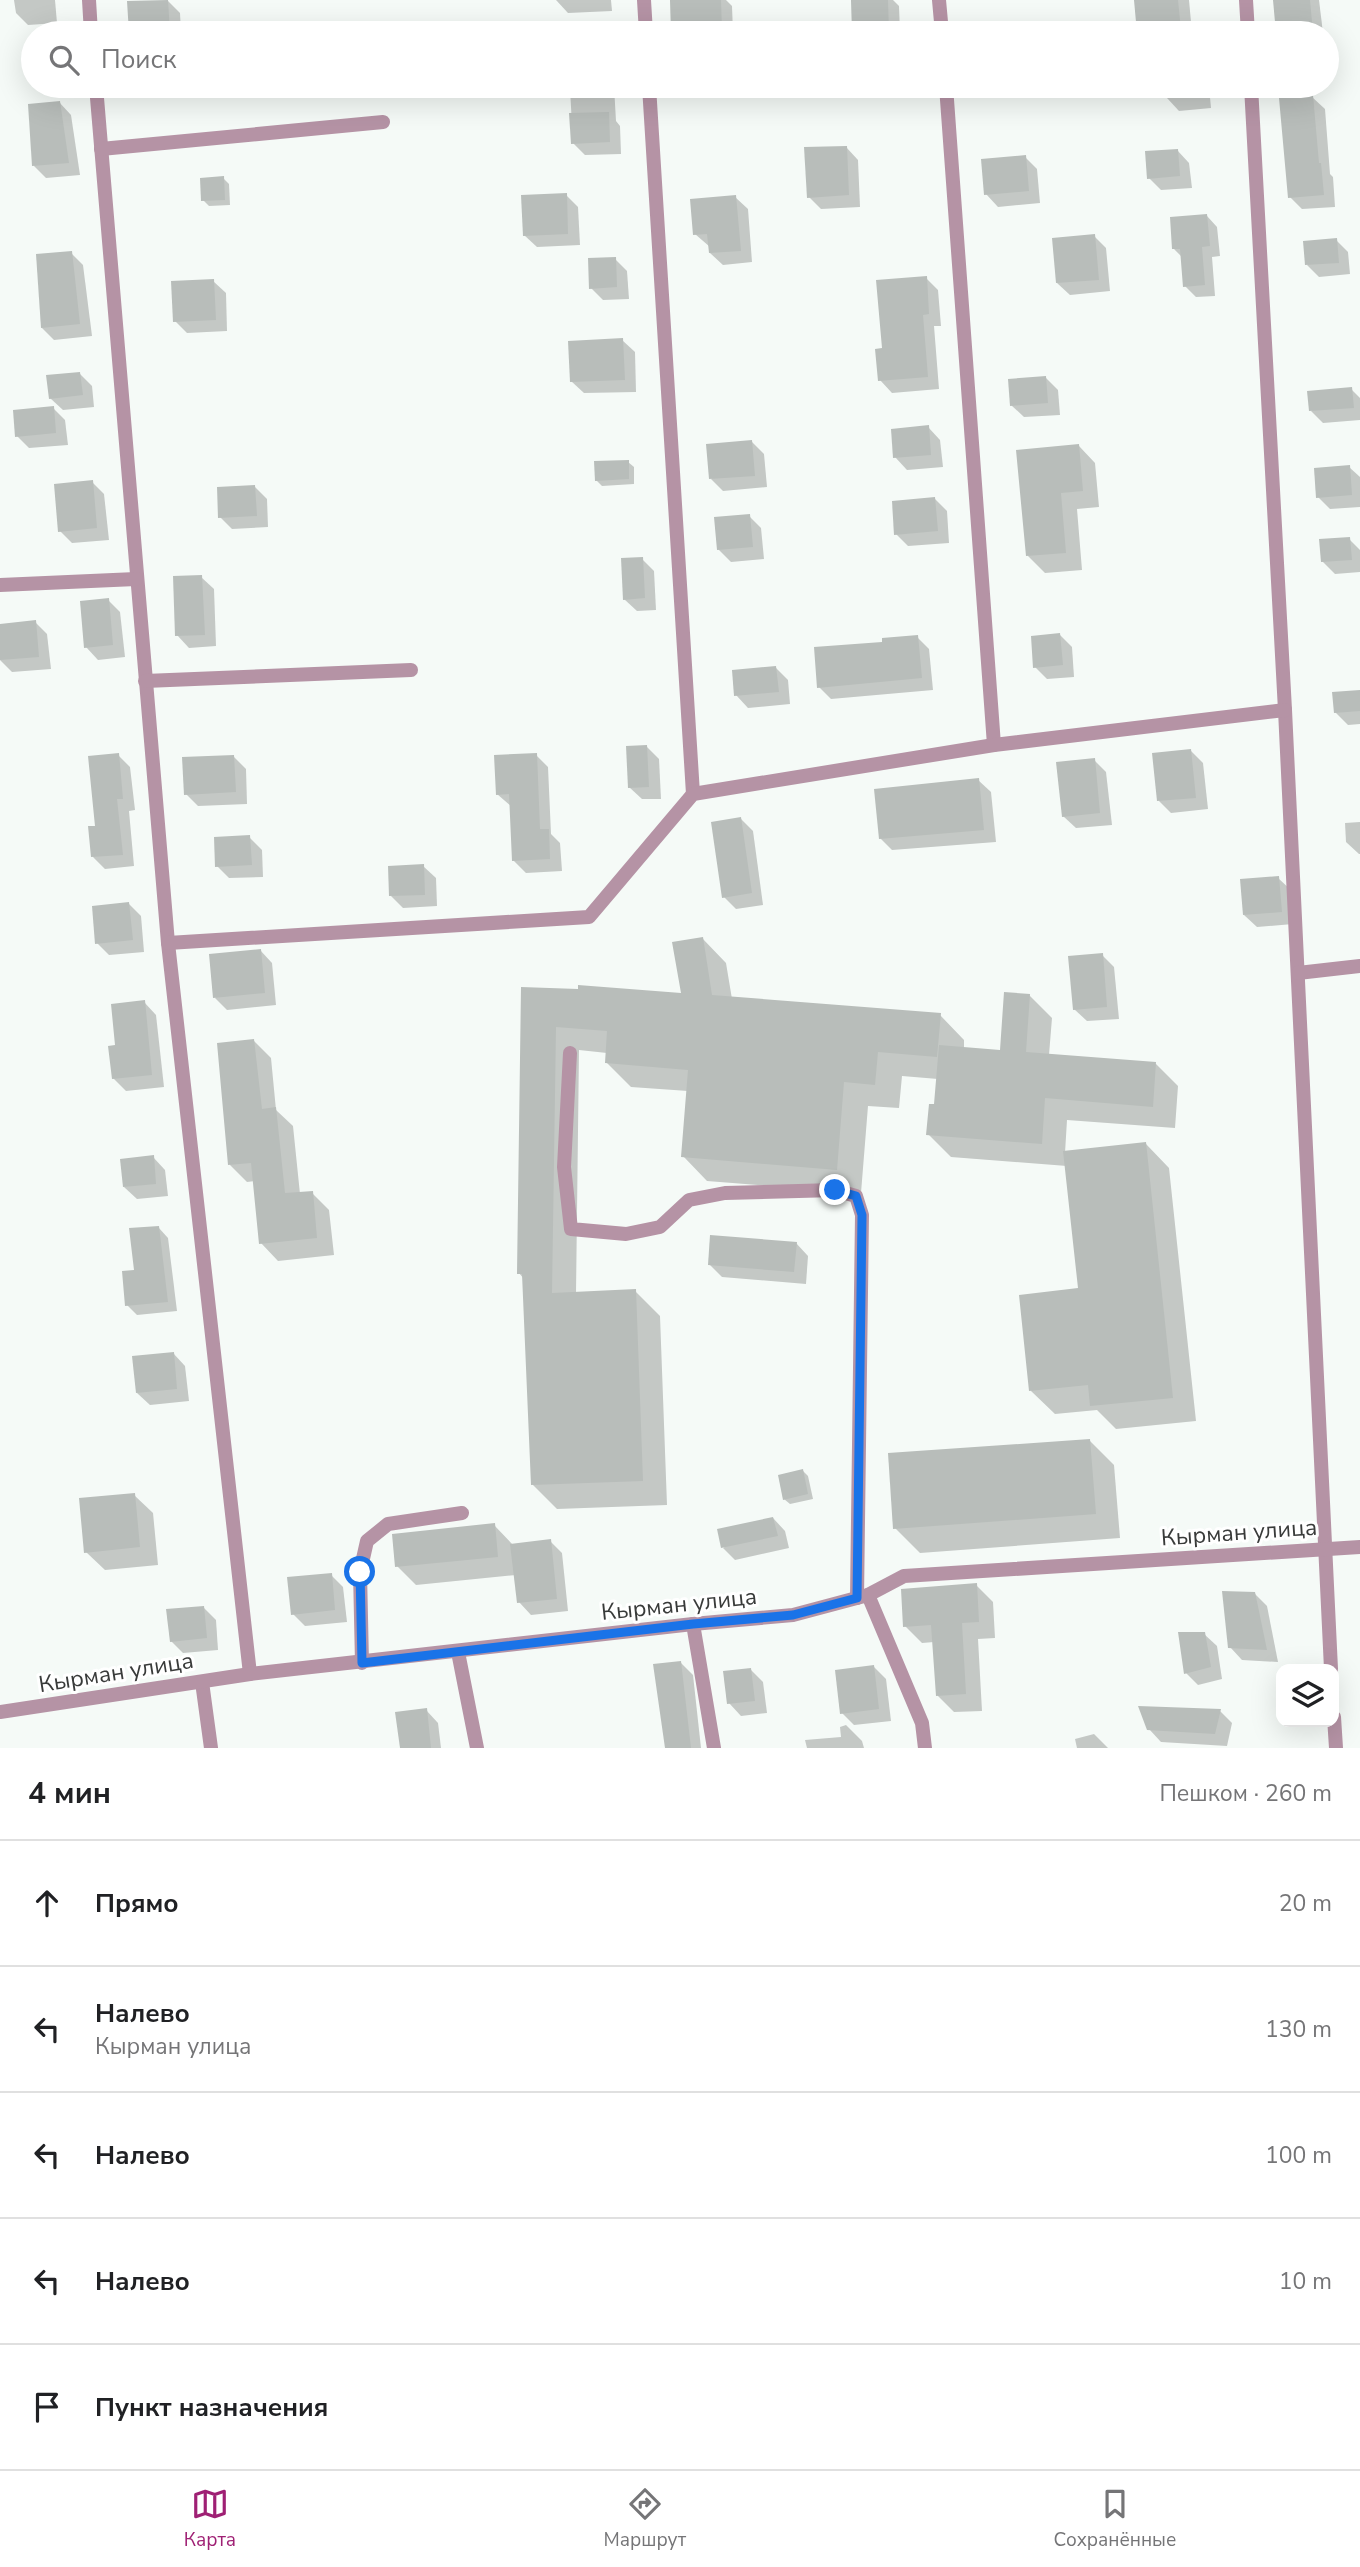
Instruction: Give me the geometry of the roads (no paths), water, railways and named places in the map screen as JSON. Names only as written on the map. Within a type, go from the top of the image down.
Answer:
[{"type":"street","points":[[89,0],[90,21]]},
{"type":"street","points":[[644,0],[645,21]]},
{"type":"street","points":[[939,0],[941,21]]},
{"type":"street","points":[[1246,0],[1247,21]]},
{"type":"street","points":[[97,98],[168,943],[250,1674]]},
{"type":"street","points":[[650,98],[693,794]]},
{"type":"street","points":[[947,98],[994,745]]},
{"type":"street","points":[[1252,98],[1285,710],[1331,1664]]},
{"type":"street","points":[[101,149],[383,122]]},
{"type":"street","points":[[0,585],[136,579]]},
{"type":"street","points":[[145,681],[411,670]]},
{"type":"street","points":[[168,943],[589,917],[693,794],[994,745],[1285,710]]},
{"type":"street","points":[[1297,973],[1360,966]]},
{"type":"street","points":[[570,1053],[564,1167],[571,1229],[626,1234],[660,1227],[690,1200],[725,1193],[835,1190],[856,1196],[862,1215],[862,1596],[922,1723],[925,1748]]},
{"type":"street","points":[[362,1663],[360,1572],[366,1541],[388,1524],[462,1513]]},
{"type":"street","name":"Кырман улица","points":[[0,1712],[250,1674],[793,1615],[862,1596],[904,1576],[1360,1547]]},
{"type":"street","points":[[693,1624],[714,1748]]},
{"type":"street","points":[[458,1653],[477,1748]]},
{"type":"street","points":[[202,1682],[211,1748]]},
{"type":"street","points":[[1335,1727],[1336,1748]]}]
